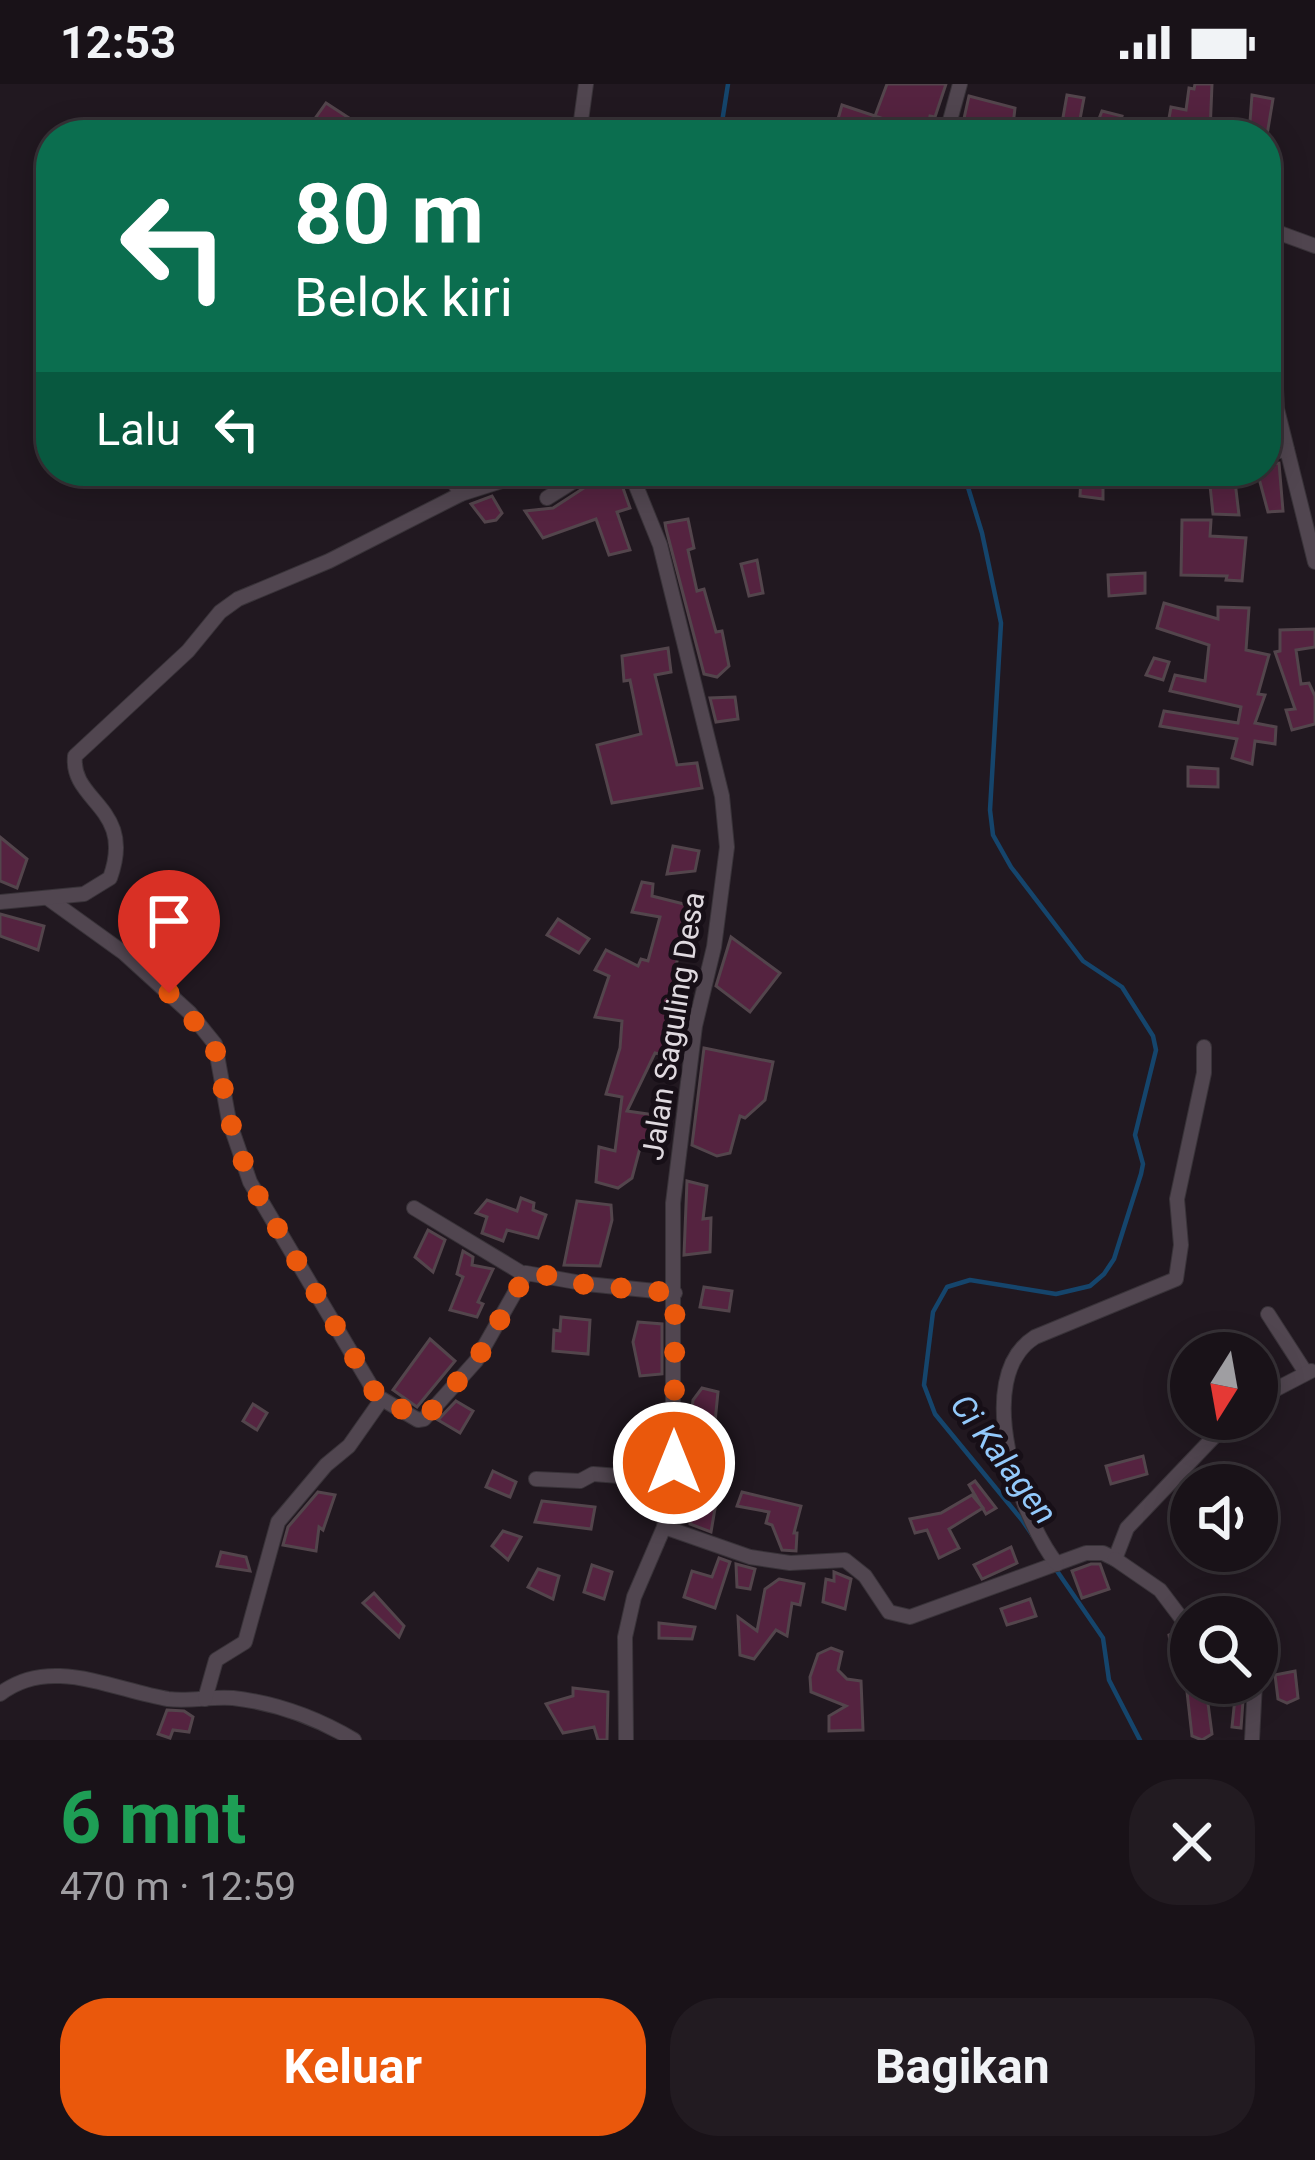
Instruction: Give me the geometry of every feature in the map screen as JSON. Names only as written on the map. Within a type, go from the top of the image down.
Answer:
[{"type":"street","points":[[581,120],[586,84]]},
{"type":"street","points":[[950,120],[960,84]]},
{"type":"street","points":[[1281,233],[1315,246]]},
{"type":"street","points":[[1281,425],[1315,562]]},
{"type":"street","points":[[1281,451],[1287,450]]},
{"type":"street","points":[[456,486],[461,494]]},
{"type":"street","points":[[0,902],[83,894],[110,878],[117,859],[114,825],[76,772],[75,756],[188,651],[220,612],[238,599],[486,486]]},
{"type":"street","points":[[547,498],[566,486]]},
{"type":"street","name":"Jalan Saguling Desa","points":[[626,1740],[625,1636],[634,1597],[664,1527],[673,1480],[673,1203],[695,1026],[718,925],[727,847],[722,796],[660,544],[636,486]]},
{"type":"street","points":[[49,899],[124,953],[190,1013],[214,1044],[230,1121],[250,1182],[380,1401]]},
{"type":"street","points":[[1053,1566],[1019,1498],[1008,1448],[1004,1397],[1011,1366],[1022,1345],[1035,1337],[1176,1279],[1181,1240],[1178,1199],[1204,1073],[1204,1047]]},
{"type":"street","points":[[414,1208],[524,1275]]},
{"type":"street","points":[[206,1699],[216,1660],[245,1642],[278,1522],[326,1465],[346,1449],[380,1401],[385,1398],[418,1420],[424,1419],[476,1361],[524,1275],[531,1271],[587,1285],[675,1293]]},
{"type":"street","points":[[1268,1314],[1311,1371],[1278,1388]]},
{"type":"street","points":[[1115,1559],[1126,1528],[1211,1440]]},
{"type":"street","points":[[536,1479],[580,1481],[593,1474],[673,1480]]},
{"type":"street","points":[[664,1527],[764,1559],[790,1563],[845,1560],[865,1576],[889,1612],[901,1617],[1086,1553],[1115,1559],[1160,1591],[1170,1604]]},
{"type":"street","points":[[0,1694],[32,1677],[55,1674],[180,1700],[229,1698],[267,1704],[305,1715],[354,1740]]},
{"type":"street","points":[[1252,1740],[1255,1704]]},
{"type":"building","points":[[887,84],[946,84],[935,117],[929,120],[875,116]]},
{"type":"building","points":[[1195,84],[1212,84],[1211,120],[1169,120],[1171,107],[1186,110],[1189,88],[1194,89]]},
{"type":"building","points":[[1067,95],[1084,98],[1080,120],[1063,120]]},
{"type":"building","points":[[1252,95],[1273,99],[1270,120],[1250,120]]},
{"type":"building","points":[[969,96],[1015,108],[1014,120],[964,120]]},
{"type":"building","points":[[326,103],[349,118],[321,120],[316,117]]},
{"type":"building","points":[[842,105],[875,116],[874,120],[838,120]]},
{"type":"building","points":[[1102,111],[1122,116],[1121,120],[1098,120]]},
{"type":"building","points":[[587,486],[622,486],[630,508],[617,512],[630,550],[609,555],[596,519],[543,538],[525,511],[553,508]]},
{"type":"building","points":[[1080,486],[1103,486],[1103,499],[1080,496]]},
{"type":"building","points":[[1210,486],[1236,486],[1239,515],[1213,514]]},
{"type":"building","points":[[1261,486],[1281,486],[1283,511],[1268,512]]},
{"type":"building","points":[[492,496],[502,513],[485,522],[471,504]]},
{"type":"building","points":[[688,519],[694,548],[688,550],[697,591],[704,589],[716,632],[722,631],[729,666],[717,677],[704,674],[666,529],[665,523]]},
{"type":"building","points":[[1182,520],[1211,520],[1210,536],[1246,538],[1242,581],[1181,575]]},
{"type":"building","points":[[757,560],[763,593],[749,596],[741,564]]},
{"type":"building","points":[[1145,573],[1145,593],[1109,596],[1108,575]]},
{"type":"building","points":[[1164,603],[1218,619],[1218,607],[1249,608],[1246,650],[1269,655],[1258,694],[1265,695],[1255,723],[1276,727],[1275,744],[1255,741],[1252,764],[1232,758],[1237,739],[1160,726],[1164,711],[1238,723],[1241,707],[1170,691],[1175,675],[1205,681],[1209,645],[1157,628]]},
{"type":"building","points":[[1315,629],[1315,647],[1296,650],[1301,684],[1309,683],[1315,696],[1315,724],[1292,730],[1286,710],[1295,709],[1275,652],[1280,651],[1280,630]]},
{"type":"building","points":[[668,648],[671,672],[655,675],[677,765],[697,763],[702,788],[612,803],[597,745],[641,734],[630,680],[624,681],[622,656]]},
{"type":"building","points":[[1154,658],[1169,662],[1163,680],[1146,675]]},
{"type":"building","points":[[735,697],[738,719],[716,722],[710,698]]},
{"type":"building","points":[[1188,767],[1218,769],[1218,787],[1188,786]]},
{"type":"building","points":[[0,837],[27,859],[17,888],[0,881]]},
{"type":"building","points":[[673,846],[699,851],[695,871],[667,874]]},
{"type":"building","points":[[642,882],[653,884],[652,896],[700,908],[692,929],[685,927],[675,970],[689,975],[669,1025],[674,1026],[671,1036],[660,1054],[655,1053],[627,1111],[655,1115],[646,1149],[640,1148],[632,1178],[618,1188],[596,1182],[599,1147],[615,1151],[622,1097],[606,1094],[620,1048],[622,1021],[595,1017],[609,976],[595,970],[606,950],[638,966],[641,959],[648,961],[660,917],[632,912]]},
{"type":"building","points":[[0,914],[44,926],[38,950],[0,936]]},
{"type":"building","points":[[558,919],[589,939],[579,953],[547,935]]},
{"type":"building","points":[[731,937],[780,973],[750,1012],[716,986]]},
{"type":"building","points":[[704,1048],[773,1062],[765,1100],[745,1118],[740,1116],[730,1153],[717,1156],[692,1145]]},
{"type":"building","points":[[687,1181],[707,1186],[703,1219],[711,1218],[710,1252],[684,1255]]},
{"type":"building","points":[[521,1198],[546,1215],[538,1238],[507,1230],[503,1241],[482,1233],[487,1217],[476,1213],[487,1200],[517,1211]]},
{"type":"building","points":[[577,1201],[611,1205],[612,1220],[600,1266],[564,1265]]},
{"type":"building","points":[[428,1230],[445,1240],[433,1272],[415,1257]]},
{"type":"building","points":[[463,1251],[473,1257],[472,1265],[493,1269],[478,1302],[483,1304],[477,1317],[450,1310],[463,1277],[457,1274]]},
{"type":"building","points":[[704,1287],[732,1291],[729,1311],[700,1307]]},
{"type":"building","points":[[561,1317],[590,1320],[588,1354],[553,1351],[554,1330],[560,1331]]},
{"type":"building","points":[[638,1322],[662,1324],[662,1374],[640,1376],[633,1342]]},
{"type":"building","points":[[430,1339],[455,1361],[417,1407],[393,1390]]},
{"type":"building","points":[[702,1388],[718,1392],[714,1432],[698,1442],[691,1416],[693,1400]]},
{"type":"building","points":[[456,1401],[473,1411],[460,1433],[438,1420]]},
{"type":"building","points":[[253,1404],[267,1413],[257,1430],[243,1421]]},
{"type":"building","points":[[1143,1456],[1147,1474],[1111,1484],[1106,1466]]},
{"type":"building","points":[[696,1459],[708,1460],[707,1476],[718,1491],[711,1532],[690,1524]]},
{"type":"building","points":[[493,1471],[516,1482],[510,1497],[486,1487]]},
{"type":"building","points":[[975,1481],[996,1508],[986,1514],[969,1485]]},
{"type":"building","points":[[318,1492],[335,1495],[323,1530],[319,1527],[316,1551],[283,1545],[288,1527]]},
{"type":"building","points":[[742,1492],[801,1506],[794,1533],[796,1551],[782,1550],[772,1525],[766,1523],[769,1512],[737,1506]]},
{"type":"building","points":[[972,1495],[983,1508],[949,1529],[959,1548],[939,1558],[927,1530],[915,1533],[910,1519],[941,1513]]},
{"type":"building","points":[[542,1501],[595,1507],[591,1529],[535,1522]]},
{"type":"building","points":[[503,1531],[521,1537],[508,1560],[492,1546]]},
{"type":"building","points":[[1011,1547],[1017,1563],[982,1579],[974,1565]]},
{"type":"building","points":[[221,1552],[246,1557],[250,1571],[217,1566]]},
{"type":"building","points":[[719,1558],[730,1562],[715,1608],[684,1597],[692,1571],[712,1577]]},
{"type":"building","points":[[736,1564],[755,1569],[750,1589],[737,1587]]},
{"type":"building","points":[[1100,1564],[1109,1589],[1082,1598],[1072,1571]]},
{"type":"building","points":[[592,1565],[612,1572],[604,1599],[584,1592]]},
{"type":"building","points":[[538,1569],[559,1576],[553,1599],[528,1587]]},
{"type":"building","points":[[834,1572],[851,1579],[845,1609],[823,1602],[826,1579],[834,1581]]},
{"type":"building","points":[[779,1579],[804,1584],[800,1605],[792,1603],[787,1636],[776,1630],[754,1659],[740,1655],[738,1617],[757,1631],[765,1589]]},
{"type":"building","points":[[374,1593],[404,1626],[399,1637],[363,1603]]},
{"type":"building","points":[[1030,1599],[1036,1616],[1007,1625],[1001,1609]]},
{"type":"building","points":[[659,1623],[695,1627],[692,1639],[659,1638]]},
{"type":"building","points":[[831,1648],[842,1652],[838,1670],[847,1679],[861,1681],[863,1730],[829,1731],[829,1716],[846,1706],[811,1692],[810,1677],[818,1654]]},
{"type":"building","points":[[1295,1671],[1298,1698],[1287,1703],[1278,1699],[1278,1674]]},
{"type":"building","points":[[573,1688],[608,1692],[607,1740],[598,1740],[594,1727],[563,1733],[546,1704],[573,1696]]},
{"type":"building","points":[[1188,1704],[1208,1704],[1212,1734],[1202,1740],[1192,1736]]},
{"type":"building","points":[[1234,1704],[1243,1704],[1241,1728],[1232,1727]]},
{"type":"building","points":[[167,1710],[193,1717],[189,1732],[173,1730],[170,1738],[158,1734]]},
{"type":"waterway","name":"Ci Kalagen","points":[[722,120],[728,84]]},
{"type":"waterway","name":"Ci Kalagen","points":[[968,486],[1001,623],[990,810],[993,835],[1011,867],[1083,961],[1122,987],[1153,1036],[1156,1050],[1135,1135],[1141,1174],[1114,1259],[1104,1274],[1090,1286],[1056,1294],[970,1280],[947,1287],[933,1312],[924,1385],[935,1414],[1022,1520],[1103,1638],[1109,1680],[1140,1740]]},
{"type":"route","points":[[169,993],[214,1044],[230,1121],[250,1182],[380,1401],[383,1397],[418,1420],[424,1419],[476,1361],[528,1271],[587,1285],[675,1293],[674,1463]]}]
